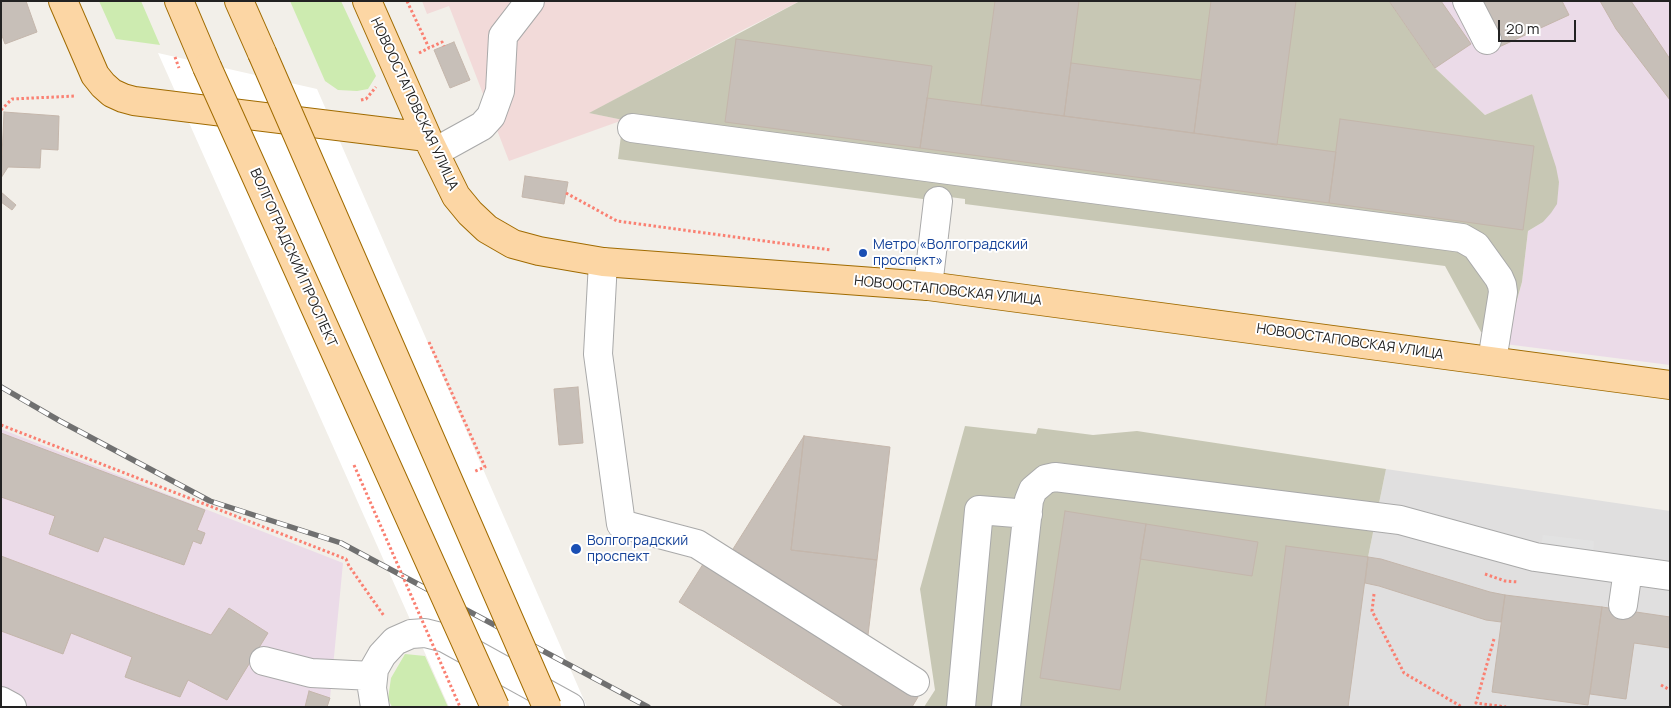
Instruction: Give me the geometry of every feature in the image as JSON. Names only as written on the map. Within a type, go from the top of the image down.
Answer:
[{"type":"main road","points":[[63,1],[95,75],[103,85],[123,98],[431,145]]},
{"type":"main road","name":"ВОЛГОГРАДСКИЙ ПРОСПЕКТ","points":[[179,1],[495,707]]},
{"type":"main road","points":[[239,1],[547,707]]},
{"type":"main road","name":"НОВООСТАПОВСКАЯ УЛИЦА","points":[[366,1],[456,196],[487,229],[513,244],[604,262],[928,286],[1670,385]]},
{"type":"street","points":[[431,145],[482,126],[491,116],[500,91],[503,36],[530,1]]},
{"type":"street","points":[[1467,1],[1487,40]]},
{"type":"street","points":[[632,128],[1462,238],[1476,246],[1500,278],[1502,285],[1492,362]]},
{"type":"street","points":[[928,286],[938,201]]},
{"type":"street","points":[[604,262],[598,354],[621,524],[697,544],[915,682]]},
{"type":"street","points":[[1006,707],[1029,500],[1033,490],[1046,479],[1055,478],[1400,520],[1535,557],[1670,576]]},
{"type":"street","points":[[961,707],[979,510],[1028,514]]},
{"type":"street","points":[[1623,606],[1628,570]]},
{"type":"street","points":[[374,707],[372,688],[374,669],[382,655],[395,641],[411,634],[426,633],[445,638],[570,707]]},
{"type":"street","points":[[264,661],[312,673],[373,676]]},
{"type":"street","points":[[1,701],[12,707]]},
{"type":"path","points":[[407,1],[429,48],[442,42],[444,46]]},
{"type":"path","points":[[1,110],[12,99],[76,96]]},
{"type":"path","points":[[429,342],[485,467],[472,472]]},
{"type":"path","points":[[1,425],[346,559],[384,616]]},
{"type":"path","points":[[1374,594],[1372,611],[1404,673],[1462,707]]},
{"type":"path","points":[[1494,639],[1476,703],[1506,707]]},
{"type":"path","points":[[1661,685],[1670,690]]},
{"type":"shaded area","points":[[422,1],[800,1],[590,113],[623,120],[509,161],[449,6],[427,14]]},
{"type":"shaded area","points":[[800,1],[1389,1],[1435,68],[1485,115],[1532,94],[1556,167],[1559,182],[1557,204],[1543,222],[1528,231],[1522,282],[1507,335],[1481,332],[1445,266],[965,204],[965,199],[942,196],[938,201],[618,159],[623,120],[589,113]]},
{"type":"shaded area","points":[[1389,1],[1670,1],[1670,365],[1505,344],[1522,282],[1528,231],[1543,222],[1559,182],[1532,94],[1485,115],[1435,68]]},
{"type":"shaded area","points":[[965,426],[1036,434],[1038,428],[1093,435],[1137,431],[1386,469],[1368,557],[1348,707],[924,707],[935,690],[920,589]]},
{"type":"shaded area","points":[[1,429],[343,563],[330,698],[327,707],[1,707]]},
{"type":"shaded area","points":[[1386,469],[1670,511],[1670,707],[1348,707],[1368,557]]},
{"type":"shaded area","points":[[1543,535],[1594,541],[1593,554],[1541,547]]},
{"type":"green space","points":[[99,1],[141,1],[160,45],[116,39]]},
{"type":"green space","points":[[290,1],[341,1],[376,76],[368,89],[357,91],[338,90],[325,81]]},
{"type":"green space","points":[[405,654],[425,656],[448,707],[392,707],[388,699],[391,678]]},
{"type":"pier","points":[[158,53],[317,89],[587,707],[449,707]]},
{"type":"building","points":[[1,1],[26,1],[37,32],[5,44],[1,33]]},
{"type":"building","points":[[995,1],[1079,1],[1064,116],[981,105]]},
{"type":"building","points":[[1211,1],[1296,1],[1277,145],[1194,133]]},
{"type":"building","points":[[1389,1],[1441,1],[1471,44],[1435,68]]},
{"type":"building","points":[[1478,1],[1562,1],[1569,15],[1499,47]]},
{"type":"building","points":[[1600,1],[1631,1],[1670,59],[1670,100],[1616,29]]},
{"type":"building","points":[[736,39],[932,66],[920,148],[725,122]]},
{"type":"building","points":[[454,42],[470,80],[450,88],[434,50]]},
{"type":"building","points":[[1071,63],[1201,80],[1194,133],[1064,116]]},
{"type":"building","points":[[927,98],[1336,152],[1329,203],[920,148]]},
{"type":"building","points":[[4,112],[59,116],[58,150],[41,149],[40,168],[8,167],[1,178]]},
{"type":"building","points":[[1340,119],[1534,146],[1523,230],[1329,203]]},
{"type":"building","points":[[525,176],[568,182],[564,204],[522,197]]},
{"type":"building","points":[[1,192],[16,205],[12,210],[1,202]]},
{"type":"building","points":[[578,387],[583,443],[559,445],[554,389]]},
{"type":"building","points":[[1,433],[205,510],[197,530],[205,533],[201,544],[193,541],[184,565],[104,537],[98,552],[49,534],[55,516],[1,497]]},
{"type":"building","points":[[804,436],[890,447],[877,560],[791,550]]},
{"type":"building","points":[[804,436],[791,550],[877,560],[868,635],[733,549]]},
{"type":"building","points":[[1065,511],[1146,524],[1120,690],[1040,678]]},
{"type":"building","points":[[1146,524],[1258,542],[1252,576],[1140,559]]},
{"type":"building","points":[[1286,546],[1368,557],[1348,707],[1265,707]]},
{"type":"building","points":[[1,556],[211,635],[229,608],[268,633],[227,700],[188,680],[180,697],[125,677],[132,657],[71,633],[63,654],[1,631]]},
{"type":"building","points":[[1368,557],[1381,559],[1505,595],[1501,622],[1486,620],[1365,583]]},
{"type":"building","points":[[705,561],[918,697],[912,707],[845,707],[679,602]]},
{"type":"building","points":[[1505,595],[1602,607],[1588,705],[1492,692]]},
{"type":"building","points":[[1602,607],[1670,617],[1670,648],[1634,643],[1626,699],[1590,694]]},
{"type":"building","points":[[309,691],[330,698],[327,707],[305,707]]},
{"type":"railway","points":[[1,387],[60,421],[210,501],[341,543],[648,707]]},
{"type":"place","name":"Метро «Волгоградский проспект»","points":[[863,253]]},
{"type":"place","name":"Волгоградский проспект","points":[[576,549]]}]
